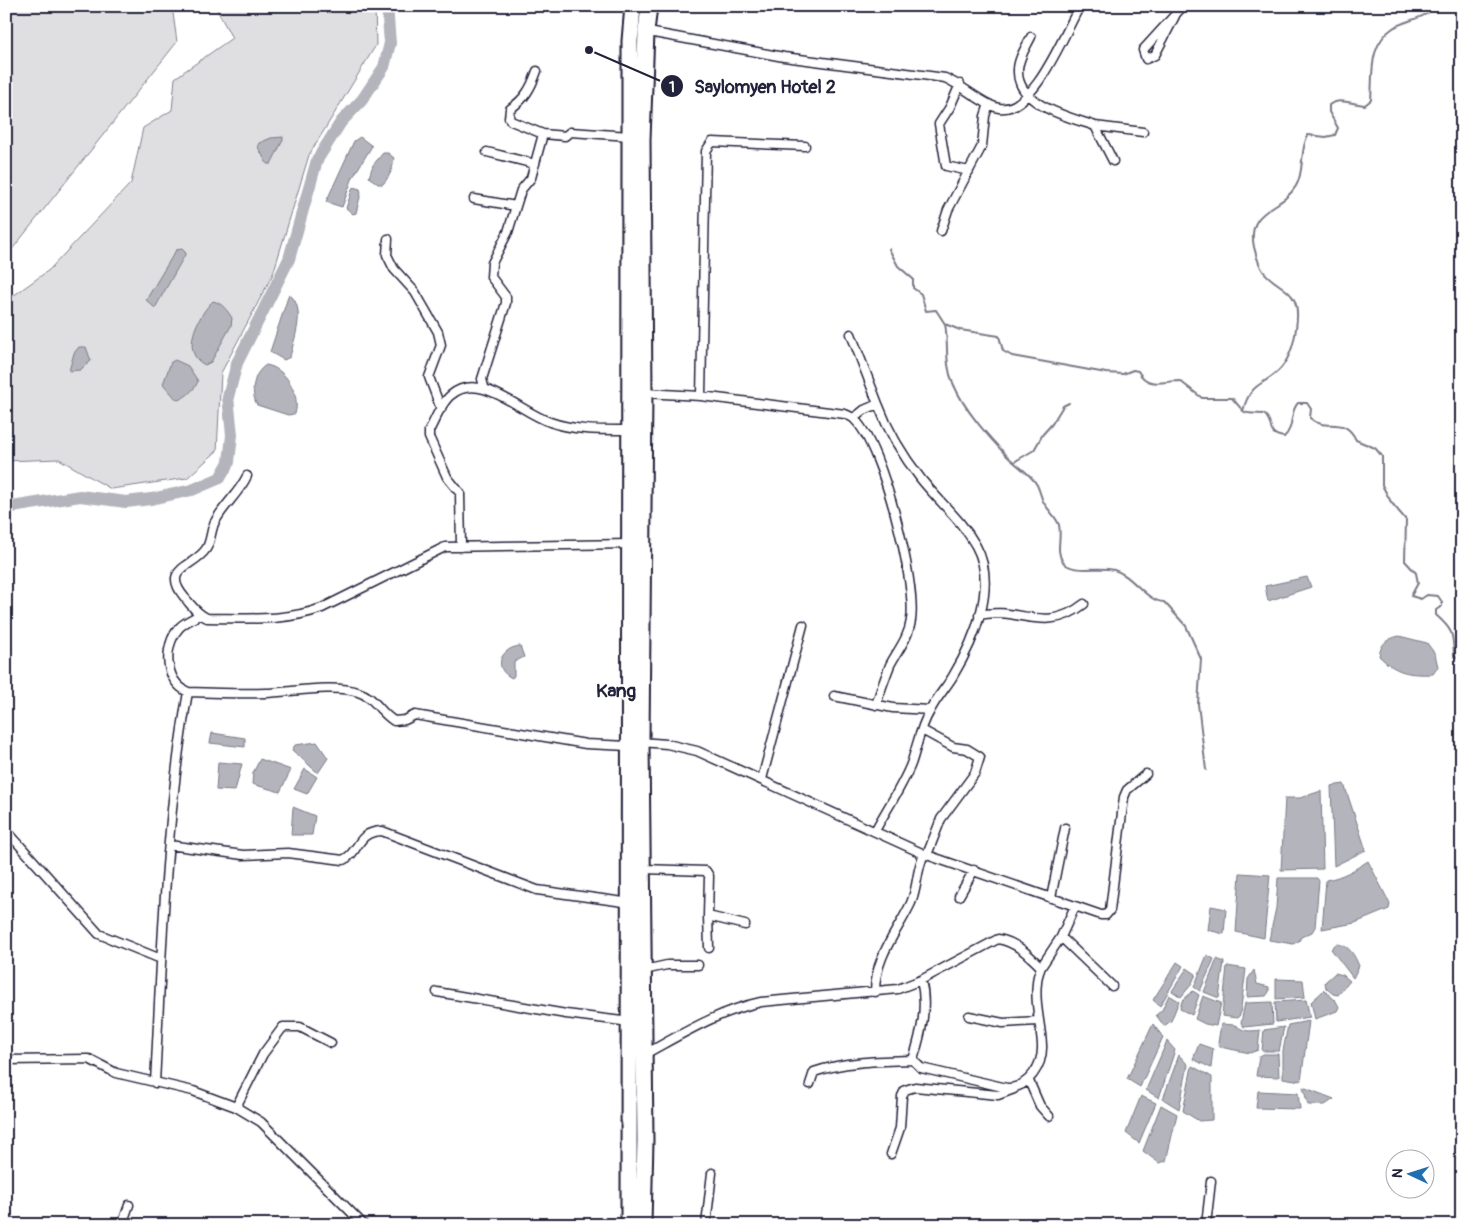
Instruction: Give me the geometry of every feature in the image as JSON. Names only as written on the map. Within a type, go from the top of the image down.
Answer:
[{"type":"highway","points":[[633,6],[639,31],[642,140],[636,214],[630,430],[636,544]]},
{"type":"highway","points":[[643,1225],[644,970],[637,904],[632,743],[636,544],[644,393],[636,214],[630,136],[639,31],[649,6]]},
{"type":"highway","points":[[629,1225],[630,1022],[637,904],[643,870],[632,743]]},
{"type":"street","points":[[639,31],[784,57],[946,78],[960,84],[989,104],[998,108],[1010,108],[1026,96],[1045,74],[1080,6]]},
{"type":"street","points":[[1175,16],[1155,55],[1146,59],[1143,50],[1183,6]]},
{"type":"street","points":[[1031,37],[1018,69],[1019,80],[1026,96],[1061,114],[1095,126],[1143,132]]},
{"type":"street","points":[[537,71],[531,88],[522,101],[510,109],[509,118],[511,121],[543,134],[565,136],[570,132],[630,136]]},
{"type":"street","points":[[960,84],[950,107],[939,124],[946,166],[969,171]]},
{"type":"street","points":[[941,231],[948,210],[982,146],[985,116],[989,104]]},
{"type":"street","points":[[1095,126],[1113,161]]},
{"type":"street","points":[[484,388],[482,379],[506,303],[506,297],[491,277],[490,271],[492,263],[508,232],[521,190],[531,178],[543,134]]},
{"type":"street","points":[[701,396],[706,151],[708,145],[712,142],[805,146]]},
{"type":"street","points":[[487,152],[535,164]]},
{"type":"street","points":[[474,199],[516,206]]},
{"type":"street","points":[[388,239],[386,255],[394,269],[415,292],[438,332],[441,345],[429,377],[441,409]]},
{"type":"street","points":[[851,334],[887,428],[921,480],[958,517],[978,549],[985,581],[979,615],[968,647],[953,676],[930,710],[910,766],[874,831]]},
{"type":"street","points":[[461,546],[460,493],[446,478],[430,437],[430,431],[450,396],[461,389],[474,386],[484,388],[552,423],[591,430],[630,430]]},
{"type":"street","points":[[644,393],[701,396],[846,414],[854,418],[875,452],[890,498],[910,578],[911,620],[906,638],[890,665],[876,705]]},
{"type":"street","points":[[854,418],[864,410],[878,404]]},
{"type":"street","points":[[247,476],[242,488],[216,520],[204,552],[178,572],[176,586],[199,615],[207,618],[273,619],[300,616],[322,608],[440,549],[461,546],[636,544]]},
{"type":"street","points":[[979,615],[1005,612],[1038,620],[1072,614],[1084,604]]},
{"type":"street","points":[[199,615],[181,626],[173,636],[168,658],[178,685],[188,692],[266,693],[303,690],[350,690],[373,699],[384,714],[394,721],[405,720],[415,715],[586,744],[667,744],[697,751],[762,778],[926,855],[1101,915],[1106,915],[1110,910],[1124,797],[1127,790],[1146,774]]},
{"type":"street","points":[[762,778],[804,625]]},
{"type":"street","points":[[155,1083],[161,959],[173,794],[188,692]]},
{"type":"street","points":[[834,696],[876,705],[930,710]]},
{"type":"street","points":[[875,992],[879,964],[888,942],[915,892],[918,866],[926,855],[941,819],[975,773],[980,757],[967,749],[952,747],[922,730]]},
{"type":"street","points":[[1051,898],[1065,828]]},
{"type":"street","points":[[6,830],[99,934],[161,959]]},
{"type":"street","points":[[169,846],[243,855],[288,853],[343,860],[347,858],[368,833],[382,831],[537,890],[637,904]]},
{"type":"street","points":[[643,870],[706,871],[709,876],[709,948]]},
{"type":"street","points":[[959,896],[974,870]]},
{"type":"street","points":[[891,1154],[900,1128],[902,1096],[905,1090],[915,1087],[998,1095],[1029,1081],[1038,1064],[1042,1047],[1038,1021],[1036,983],[1041,967],[1061,937],[1075,906]]},
{"type":"street","points":[[708,916],[745,925]]},
{"type":"street","points":[[1061,937],[1112,986]]},
{"type":"street","points":[[645,1054],[719,1014],[741,1006],[761,1002],[898,989],[922,980],[998,939],[1007,941],[1019,948],[1041,967]]},
{"type":"street","points":[[644,970],[667,965],[698,965]]},
{"type":"street","points":[[913,1060],[919,1039],[925,995],[922,980]]},
{"type":"street","points":[[437,992],[566,1014],[630,1022]]},
{"type":"street","points":[[969,1016],[1003,1024],[1038,1021]]},
{"type":"street","points":[[236,1107],[263,1054],[283,1027],[300,1027],[331,1042]]},
{"type":"street","points":[[6,1060],[89,1059],[116,1073],[193,1091],[236,1107],[261,1122],[364,1225]]},
{"type":"street","points":[[810,1084],[814,1072],[828,1067],[874,1061],[913,1060],[922,1068],[1016,1088]]},
{"type":"street","points":[[1029,1081],[1040,1106],[1050,1116]]},
{"type":"street","points":[[706,1225],[712,1173]]},
{"type":"street","points":[[1206,1225],[1211,1182]]},
{"type":"street","points":[[122,1225],[129,1205]]},
{"type":"shaded area","points":[[6,6],[172,6],[177,42],[6,257]]},
{"type":"shaded area","points":[[215,6],[375,6],[376,45],[309,155],[273,274],[221,373],[217,451],[187,478],[111,489],[59,459],[6,461],[6,301],[49,270],[131,183],[143,128],[172,110],[175,78],[232,38]]},
{"type":"shaded area","points":[[283,137],[271,164],[267,164],[258,147],[259,143],[271,138]]},
{"type":"shaded area","points":[[360,137],[372,146],[353,177],[342,207],[326,202],[354,141]]},
{"type":"shaded area","points":[[383,153],[388,153],[394,158],[394,162],[388,178],[383,184],[378,184],[369,177],[373,165]]},
{"type":"shaded area","points":[[353,187],[360,189],[361,193],[356,213],[353,214],[346,208]]},
{"type":"shaded area","points":[[182,249],[186,253],[155,308],[146,300],[176,250]]},
{"type":"shaded area","points":[[289,294],[297,307],[298,324],[290,357],[284,360],[270,352]]},
{"type":"shaded area","points":[[213,301],[222,305],[228,312],[232,318],[231,326],[211,362],[205,365],[197,359],[193,352],[192,343],[197,324]]},
{"type":"shaded area","points":[[79,347],[86,347],[91,361],[80,370],[69,371],[74,353]]},
{"type":"shaded area","points":[[175,360],[188,366],[198,381],[190,393],[177,400],[163,384],[171,362]]},
{"type":"shaded area","points":[[266,365],[280,371],[290,383],[296,399],[295,414],[288,415],[257,405],[253,389],[254,383],[258,373]]},
{"type":"shaded area","points":[[1307,577],[1311,587],[1268,601],[1265,586]]},
{"type":"shaded area","points":[[1399,636],[1427,643],[1435,654],[1438,667],[1433,674],[1403,672],[1385,662],[1379,656],[1385,642]]},
{"type":"shaded area","points":[[520,646],[524,657],[514,662],[514,676],[512,678],[502,669],[501,659],[508,651]]},
{"type":"shaded area","points":[[212,733],[245,738],[245,747],[210,743]]},
{"type":"shaded area","points":[[317,742],[328,758],[318,773],[292,750],[295,745]]},
{"type":"shaded area","points":[[260,759],[291,770],[280,792],[252,784],[253,773]]},
{"type":"shaded area","points":[[218,762],[242,764],[235,791],[216,790]]},
{"type":"shaded area","points":[[305,769],[317,777],[307,794],[294,789]]},
{"type":"shaded area","points":[[1344,784],[1366,850],[1334,866],[1331,786]]},
{"type":"shaded area","points":[[1321,791],[1323,869],[1281,870],[1285,798],[1300,798]]},
{"type":"shaded area","points":[[293,807],[315,816],[312,835],[291,835]]},
{"type":"shaded area","points":[[1368,861],[1390,904],[1389,909],[1355,923],[1322,929],[1326,880],[1343,875]]},
{"type":"shaded area","points":[[1240,873],[1270,875],[1264,938],[1236,932]]},
{"type":"shaded area","points":[[1278,878],[1317,878],[1319,881],[1315,927],[1312,932],[1301,937],[1299,941],[1293,944],[1269,940],[1276,908]]},
{"type":"shaded area","points":[[1211,906],[1226,909],[1224,934],[1208,930]]},
{"type":"shaded area","points":[[1336,944],[1348,948],[1356,958],[1359,966],[1353,978],[1331,949]]},
{"type":"shaded area","points":[[1207,955],[1214,959],[1200,991],[1194,987]]},
{"type":"shaded area","points":[[1217,959],[1224,962],[1219,998],[1204,992]]},
{"type":"shaded area","points":[[1177,962],[1183,966],[1160,1006],[1153,1000]]},
{"type":"shaded area","points":[[1227,966],[1246,969],[1240,1015],[1237,1018],[1222,1016]]},
{"type":"shaded area","points":[[1187,968],[1196,974],[1191,985],[1181,997],[1172,991]]},
{"type":"shaded area","points":[[1254,970],[1257,984],[1269,987],[1269,992],[1266,996],[1247,997],[1248,979]]},
{"type":"shaded area","points":[[1335,973],[1343,975],[1350,981],[1338,995],[1333,994],[1326,988],[1325,982]]},
{"type":"shaded area","points":[[1276,979],[1303,980],[1305,997],[1276,999]]},
{"type":"shaded area","points":[[1324,990],[1336,1001],[1339,1007],[1337,1011],[1315,1019],[1311,1002]]},
{"type":"shaded area","points":[[1193,991],[1199,995],[1192,1015],[1180,1009],[1182,1001]]},
{"type":"shaded area","points":[[1169,995],[1179,1001],[1171,1021],[1164,1026],[1156,1015],[1162,1010]]},
{"type":"shaded area","points":[[1203,996],[1221,1003],[1216,1026],[1205,1024],[1195,1019]]},
{"type":"shaded area","points":[[1306,1000],[1310,1017],[1276,1022],[1275,1002]]},
{"type":"shaded area","points":[[1272,1002],[1273,1024],[1244,1027],[1241,1023],[1245,1003]]},
{"type":"shaded area","points":[[1309,1021],[1301,1081],[1283,1078],[1283,1051],[1288,1025]]},
{"type":"shaded area","points":[[1153,1024],[1163,1037],[1140,1087],[1127,1079]]},
{"type":"shaded area","points":[[1221,1024],[1235,1025],[1241,1029],[1251,1031],[1260,1030],[1258,1050],[1250,1053],[1220,1047],[1218,1043]]},
{"type":"shaded area","points":[[1284,1027],[1279,1051],[1262,1051],[1264,1030]]},
{"type":"shaded area","points":[[1167,1041],[1175,1050],[1159,1098],[1146,1090]]},
{"type":"shaded area","points":[[1199,1044],[1213,1049],[1211,1068],[1193,1059]]},
{"type":"shaded area","points":[[1263,1054],[1278,1054],[1279,1077],[1256,1076],[1259,1057]]},
{"type":"shaded area","points":[[1179,1055],[1188,1065],[1179,1109],[1163,1099]]},
{"type":"shaded area","points":[[1192,1066],[1212,1077],[1212,1120],[1199,1121],[1183,1111]]},
{"type":"shaded area","points":[[1303,1087],[1334,1099],[1325,1105],[1308,1105]]},
{"type":"shaded area","points":[[1258,1091],[1298,1093],[1300,1109],[1256,1108]]},
{"type":"shaded area","points":[[1141,1096],[1156,1103],[1139,1143],[1126,1133]]},
{"type":"shaded area","points":[[1161,1105],[1177,1114],[1166,1161],[1159,1163],[1143,1151]]},
{"type":"waterway","points":[[6,508],[80,496],[126,502],[151,499],[192,490],[220,478],[229,462],[232,435],[228,397],[237,363],[289,259],[317,160],[341,122],[362,100],[384,67],[390,43],[387,6]]},
{"type":"waterway","points":[[1243,411],[1246,401],[1254,389],[1275,374],[1285,363],[1293,344],[1297,318],[1297,308],[1291,295],[1263,271],[1257,259],[1253,234],[1255,225],[1266,211],[1282,201],[1296,186],[1299,180],[1305,141],[1308,135],[1326,137],[1335,135],[1338,128],[1329,112],[1329,105],[1337,101],[1365,105],[1371,100],[1373,61],[1379,43],[1393,28],[1428,13],[1430,6]]},
{"type":"waterway","points":[[889,249],[898,266],[913,279],[913,288],[921,294],[926,311],[936,310],[945,324],[960,330],[999,336],[1003,351],[1012,356],[1106,373],[1123,374],[1133,370],[1138,371],[1146,380],[1156,383],[1180,381],[1202,398],[1232,398],[1245,412],[1264,414],[1274,434],[1284,437],[1290,429],[1295,407],[1298,403],[1307,403],[1311,409],[1310,418],[1316,422],[1346,428],[1356,440],[1375,448],[1382,456],[1382,485],[1391,502],[1406,520],[1405,561],[1416,573],[1418,583],[1411,596],[1421,599],[1427,595],[1438,596],[1442,606],[1436,610],[1436,615],[1446,624],[1451,632],[1454,656],[1462,660]]},
{"type":"waterway","points":[[945,324],[950,376],[953,383],[963,403],[984,431],[1037,485],[1044,503],[1059,525],[1059,553],[1063,562],[1073,568],[1108,569],[1121,573],[1145,593],[1157,601],[1164,602],[1186,626],[1201,659],[1198,704],[1206,770]]},
{"type":"waterway","points":[[1014,462],[1034,450],[1063,406],[1069,403]]},
{"type":"waterway","points":[[1462,740],[1459,749],[1462,753]]},
{"type":"place","name":"Saylomyen Hotel 2","points":[[589,50]]},
{"type":"district","name":"Kang","points":[[616,690]]}]
